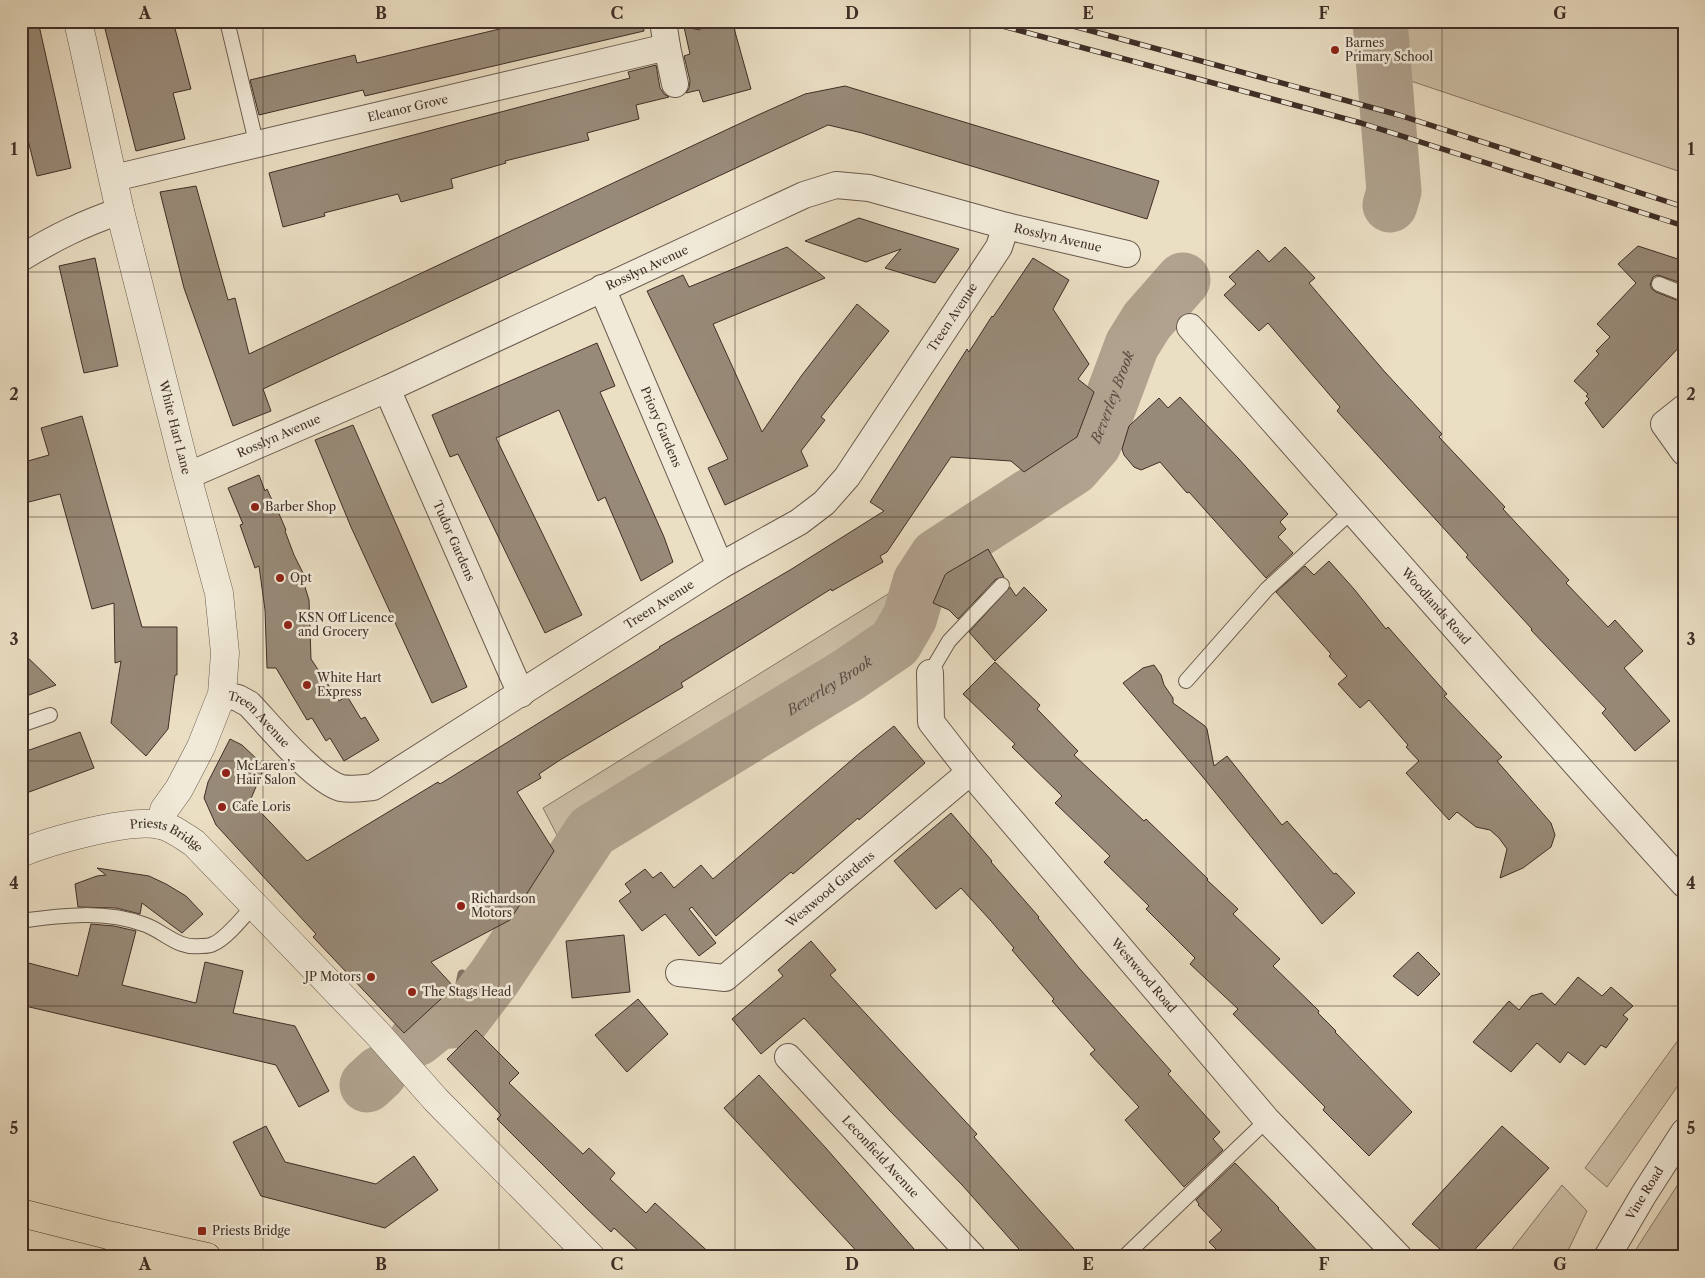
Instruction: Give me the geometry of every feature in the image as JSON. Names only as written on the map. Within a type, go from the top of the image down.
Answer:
[{"type":"highway","points":[[21,1213],[207,1257]]},
{"type":"street","name":"White Hart Lane","points":[[78,21],[120,211],[187,476],[219,593],[224,654],[222,694],[201,747],[179,789],[164,810],[160,825]]},
{"type":"street","points":[[663,21],[675,84]]},
{"type":"street","name":"Eleanor Grove","points":[[114,178],[257,146],[667,48]]},
{"type":"street","name":"Rosslyn Avenue","points":[[187,476],[387,389],[804,194],[836,185],[869,188],[1006,226],[1127,254]]},
{"type":"street","points":[[21,258],[56,237],[88,222],[120,211]]},
{"type":"street","name":"Treen Avenue","points":[[222,694],[238,698],[250,704],[311,769],[325,780],[341,788],[373,787],[720,566],[799,522],[824,503],[847,477],[999,248],[1006,226]]},
{"type":"street","name":"Priory Gardens","points":[[602,288],[720,566]]},
{"type":"street","name":"Woodlands Road","points":[[1190,328],[1353,510],[1579,769],[1684,884]]},
{"type":"street","name":"Tudor Gardens","points":[[387,389],[520,694]]},
{"type":"street","points":[[1684,408],[1664,424],[1684,452]]},
{"type":"street","name":"Westwood Road","points":[[930,673],[931,722],[970,772],[1267,1120],[1399,1257]]},
{"type":"street","name":"Westwood Gardens","points":[[679,973],[725,978],[970,772]]},
{"type":"street","name":"Priests Bridge","points":[[21,853],[81,834],[141,823],[160,825],[194,843],[377,1033],[436,1100],[591,1257]]},
{"type":"street","name":"Leconfield Avenue","points":[[788,1057],[973,1257]]},
{"type":"street","name":"Vine Road","points":[[1606,1257],[1684,1132]]},
{"type":"lane","points":[[227,21],[257,146]]},
{"type":"lane","points":[[1659,284],[1684,294]]},
{"type":"lane","points":[[1186,681],[1267,589],[1353,510]]},
{"type":"lane","points":[[930,673],[949,640],[1002,585]]},
{"type":"lane","points":[[21,725],[50,715]]},
{"type":"lane","points":[[21,921],[57,916],[107,916],[146,925],[175,942],[192,947],[212,945],[231,930],[254,905]]},
{"type":"lane","points":[[1124,1257],[1267,1120]]},
{"type":"shaded area","points":[[1393,21],[1684,21],[1684,173],[1396,76]]},
{"type":"shaded area","points":[[909,581],[902,606],[887,640],[560,841],[543,808]]},
{"type":"shaded area","points":[[1684,1032],[1684,1077],[1607,1187],[1585,1168]]},
{"type":"shaded area","points":[[1684,1175],[1684,1257],[1631,1257]]},
{"type":"shaded area","points":[[1562,1185],[1587,1211],[1565,1257],[1506,1257]]},
{"type":"building","points":[[21,21],[38,21],[71,168],[37,176],[25,128],[21,129]]},
{"type":"building","points":[[103,21],[173,21],[191,89],[173,93],[185,139],[136,151]]},
{"type":"building","points":[[533,21],[643,21],[644,31],[365,96],[363,90],[259,115],[250,80],[355,55],[357,63]]},
{"type":"building","points":[[702,21],[732,21],[751,89],[703,102],[699,90],[686,93],[690,81],[684,56],[690,54],[684,27],[700,30]]},
{"type":"building","points":[[656,65],[660,88],[669,97],[636,105],[639,119],[587,133],[589,140],[505,161],[506,163],[451,179],[453,188],[401,202],[398,194],[324,213],[325,216],[283,227],[269,173],[630,78],[628,72]]},
{"type":"building","points":[[845,86],[1159,181],[1147,219],[862,133],[828,125],[263,389],[271,411],[233,426],[184,288],[160,192],[196,186],[228,300],[235,298],[249,354],[758,115],[805,94]]},
{"type":"building","points":[[859,218],[959,249],[935,283],[885,268],[901,249],[866,262],[805,241]]},
{"type":"building","points":[[1638,246],[1684,261],[1684,284],[1658,275],[1653,277],[1650,285],[1656,292],[1684,303],[1684,342],[1603,428],[1585,403],[1589,399],[1586,396],[1588,394],[1574,381],[1599,354],[1596,351],[1610,337],[1597,324],[1636,283],[1618,264]]},
{"type":"building","points":[[787,247],[825,278],[713,324],[762,432],[802,375],[857,304],[889,331],[821,417],[825,420],[801,451],[808,466],[725,505],[708,468],[728,459],[647,291],[683,275],[689,287]]},
{"type":"building","points":[[1285,247],[1315,278],[1309,283],[1384,371],[1442,434],[1439,437],[1505,507],[1503,509],[1569,580],[1566,583],[1608,627],[1615,620],[1643,651],[1624,668],[1670,721],[1635,751],[1602,713],[1606,709],[1531,630],[1466,557],[1468,555],[1337,411],[1340,407],[1268,323],[1259,331],[1224,295],[1236,284],[1229,277],[1258,250],[1269,262]]},
{"type":"building","points":[[95,258],[118,366],[84,373],[59,266]]},
{"type":"building","points":[[1033,258],[1069,280],[1053,309],[1089,364],[1078,379],[1094,392],[1077,437],[1024,472],[1011,461],[951,457],[887,552],[880,556],[883,562],[832,591],[831,589],[681,683],[683,687],[560,760],[539,774],[541,778],[517,792],[554,851],[510,920],[431,962],[454,987],[404,1033],[313,937],[316,934],[216,825],[204,798],[208,782],[230,739],[242,745],[259,761],[263,770],[250,801],[307,861],[438,782],[440,784],[659,647],[790,570],[884,511],[870,502],[967,349],[969,352]]},
{"type":"building","points":[[597,343],[615,386],[600,392],[664,537],[673,562],[641,581],[605,497],[598,501],[559,410],[496,438],[582,615],[545,633],[458,454],[450,457],[432,415]]},
{"type":"building","points":[[1180,397],[1288,514],[1280,522],[1286,529],[1278,537],[1293,553],[1266,578],[1160,462],[1141,470],[1134,467],[1124,455],[1122,449],[1129,426],[1159,398],[1168,408]]},
{"type":"building","points":[[82,416],[142,627],[177,627],[177,675],[175,675],[168,729],[146,756],[111,723],[121,661],[115,663],[114,603],[92,609],[60,494],[21,504],[21,463],[49,455],[41,428]]},
{"type":"building","points":[[353,425],[467,687],[432,703],[351,527],[315,440]]},
{"type":"building","points":[[259,475],[265,491],[267,489],[277,509],[294,555],[305,577],[305,587],[309,600],[311,659],[339,701],[347,696],[361,719],[365,717],[379,740],[344,761],[330,738],[326,741],[312,718],[307,720],[276,668],[267,668],[265,610],[259,566],[255,568],[240,525],[243,524],[228,488]]},
{"type":"building","points":[[988,549],[1004,577],[996,579],[958,619],[949,610],[933,603],[947,573]]},
{"type":"building","points":[[1329,561],[1386,629],[1388,627],[1447,694],[1444,696],[1502,757],[1497,761],[1551,823],[1555,835],[1551,847],[1523,868],[1500,878],[1507,849],[1499,838],[1490,830],[1476,827],[1457,812],[1449,820],[1406,773],[1419,761],[1406,747],[1408,745],[1369,700],[1360,708],[1338,684],[1347,676],[1329,656],[1331,654],[1276,592],[1305,566],[1314,575]]},
{"type":"building","points":[[1010,587],[1016,596],[1024,587],[1047,610],[995,661],[969,632]]},
{"type":"building","points":[[21,651],[56,685],[21,698]]},
{"type":"building","points":[[995,662],[1040,705],[1037,709],[1078,751],[1074,755],[1144,821],[1146,819],[1238,909],[1233,914],[1280,959],[1273,966],[1319,1011],[1318,1013],[1335,1032],[1412,1112],[1369,1156],[1323,1110],[1325,1107],[1233,1014],[1238,1009],[1190,964],[1195,958],[1146,909],[1149,906],[1104,862],[1110,856],[1055,803],[1062,796],[1012,747],[1015,744],[963,694]]},
{"type":"building","points":[[1154,665],[1173,698],[1173,703],[1207,729],[1214,766],[1227,756],[1282,825],[1287,821],[1334,874],[1336,873],[1355,893],[1322,924],[1202,776],[1123,683],[1143,668]]},
{"type":"building","points":[[894,726],[925,763],[859,820],[858,818],[793,874],[791,872],[716,936],[692,907],[689,909],[716,943],[699,956],[665,914],[642,931],[619,901],[631,892],[625,884],[645,869],[653,878],[661,872],[674,888],[701,865],[713,879]]},
{"type":"building","points":[[80,732],[94,768],[21,795],[21,753]]},
{"type":"building","points":[[951,813],[1039,917],[1079,968],[1171,1071],[1168,1074],[1220,1132],[1213,1139],[1223,1150],[1184,1187],[1125,1120],[1139,1107],[1090,1054],[1095,1050],[1052,1001],[1054,999],[1012,950],[1014,948],[991,921],[961,888],[936,909],[894,861]]},
{"type":"building","points":[[97,868],[149,876],[186,896],[203,914],[182,933],[142,903],[140,914],[116,908],[78,907],[75,884],[97,876],[106,875]]},
{"type":"building","points":[[91,924],[114,926],[136,931],[122,985],[196,1003],[205,962],[243,971],[233,1013],[295,1026],[329,1091],[299,1107],[276,1065],[21,1005],[21,961],[78,976]]},
{"type":"building","points":[[624,935],[630,992],[572,998],[566,941]]},
{"type":"building","points":[[811,941],[836,970],[830,975],[977,1134],[974,1137],[1081,1257],[1026,1257],[963,1186],[804,1018],[761,1054],[732,1019],[783,976],[778,970]]},
{"type":"building","points":[[1418,952],[1440,974],[1418,996],[1393,976]]},
{"type":"building","points":[[1578,977],[1602,996],[1611,987],[1633,1006],[1623,1015],[1628,1019],[1606,1048],[1601,1045],[1585,1065],[1568,1052],[1560,1063],[1537,1043],[1511,1072],[1473,1042],[1509,1001],[1519,1010],[1531,996],[1542,993],[1555,1005]]},
{"type":"building","points":[[638,999],[668,1034],[627,1072],[595,1035]]},
{"type":"building","points":[[476,1030],[519,1073],[509,1083],[583,1154],[589,1148],[615,1173],[610,1179],[646,1213],[655,1203],[714,1257],[645,1257],[614,1228],[611,1232],[497,1119],[501,1115],[447,1059]]},
{"type":"building","points":[[759,1075],[921,1257],[862,1257],[724,1108]]},
{"type":"building","points":[[266,1126],[285,1162],[376,1184],[414,1156],[438,1190],[385,1228],[261,1196],[233,1142]]},
{"type":"building","points":[[1502,1126],[1549,1168],[1468,1257],[1449,1257],[1412,1224]]},
{"type":"building","points":[[1235,1163],[1323,1257],[1224,1257],[1209,1242],[1222,1230],[1198,1205],[1196,1200]]},
{"type":"waterway","name":"Beverley Brook","points":[[1380,21],[1394,191],[1390,205]]},
{"type":"waterway","name":"Beverley Brook","points":[[417,1039],[438,1022],[462,1020],[494,978],[592,831],[848,675],[895,643],[910,617],[920,582],[937,556],[1073,468],[1094,444],[1132,345],[1147,321],[1183,280]]},
{"type":"waterway","points":[[438,1022],[445,1001],[459,989],[462,974]]},
{"type":"waterway","name":"Beverley Brook","points":[[367,1085],[380,1073]]},
{"type":"railway","points":[[984,21],[1361,123],[1684,226]]},
{"type":"railway","points":[[1055,21],[1399,115],[1684,207]]},
{"type":"place","name":"Barnes Primary School","points":[[1335,50]]},
{"type":"place","name":"Barber Shop","points":[[255,507]]},
{"type":"place","name":"Opt","points":[[280,578]]},
{"type":"place","name":"KSN Off Licence and Grocery","points":[[288,625]]},
{"type":"place","name":"White Hart Express","points":[[307,685]]},
{"type":"place","name":"McLaren’s Hair Salon","points":[[226,773]]},
{"type":"place","name":"Cafe Loris","points":[[222,807]]},
{"type":"place","name":"Richardson Motors","points":[[461,906]]},
{"type":"place","name":"JP Motors","points":[[371,977]]},
{"type":"place","name":"The Stags Head","points":[[412,992]]},
{"type":"place","name":"Priests Bridge","points":[[202,1231]]}]
